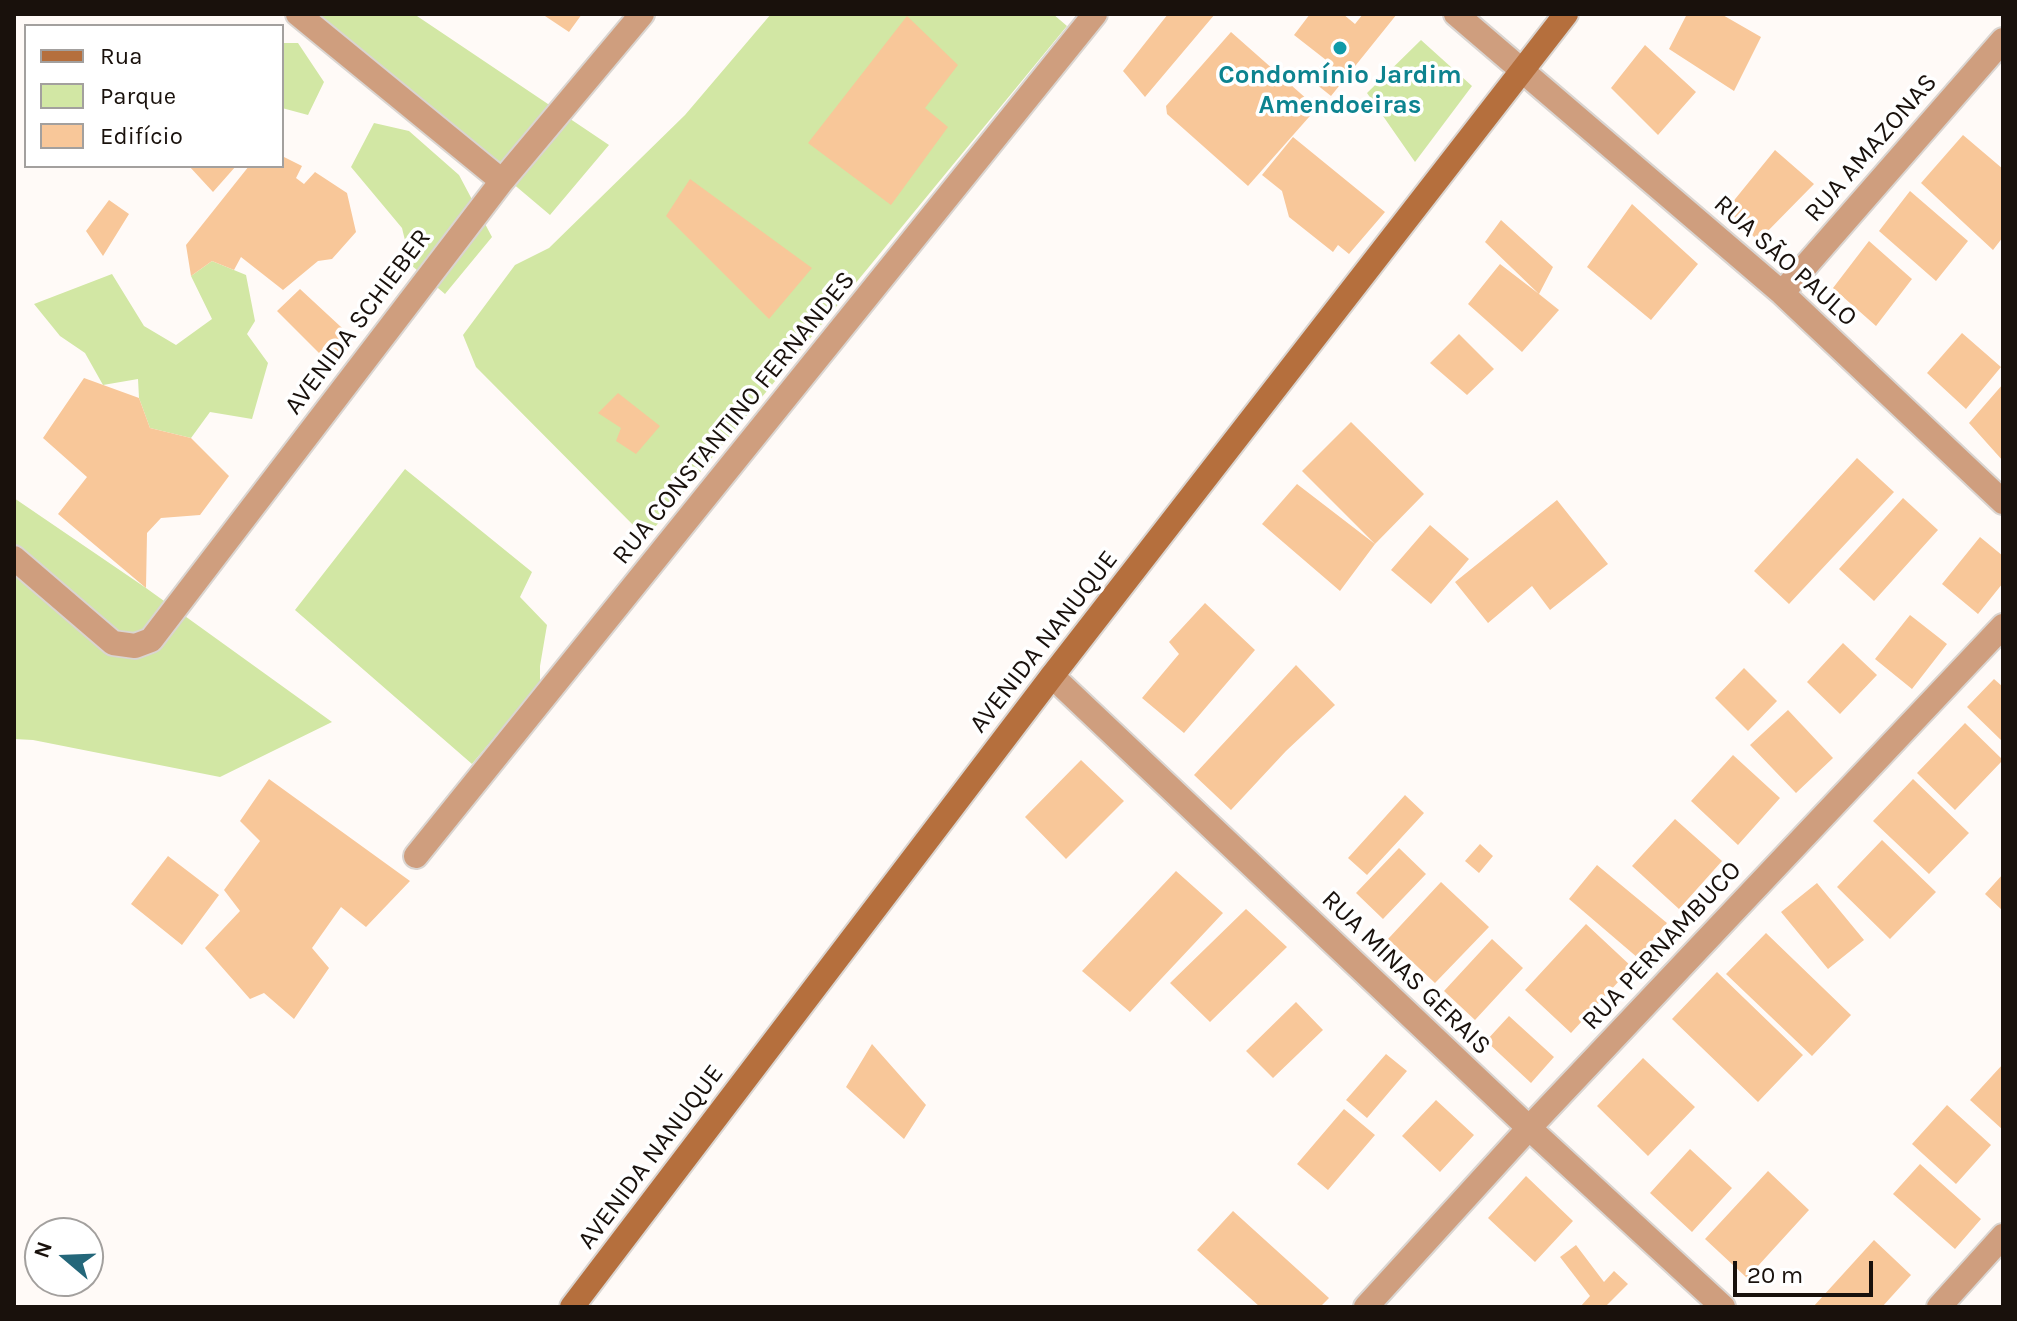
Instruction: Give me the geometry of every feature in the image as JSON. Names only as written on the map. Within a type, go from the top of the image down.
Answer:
[{"type":"main road","name":"AVENIDA NANUQUE","points":[[579,1304],[1052,676],[1566,14]]},
{"type":"street","points":[[298,14],[502,181]]},
{"type":"street","name":"AVENIDA SCHIEBER","points":[[14,558],[113,643],[135,646],[151,640],[502,181],[642,14]]},
{"type":"street","name":"RUA CONSTANTINO FERNANDES","points":[[416,856],[1095,14]]},
{"type":"street","name":"RUA SÃO PAULO","points":[[1456,14],[1782,293],[2003,502]]},
{"type":"street","name":"RUA AMAZONAS","points":[[1782,293],[2003,40]]},
{"type":"street","name":"RUA PERNAMBUCO","points":[[1366,1307],[1529,1128],[2003,626]]},
{"type":"street","name":"RUA MINAS GERAIS","points":[[1052,676],[1529,1128],[1723,1307]]},
{"type":"street","points":[[1939,1307],[2003,1236]]},
{"type":"green space","points":[[312,14],[414,14],[609,145],[550,215]]},
{"type":"green space","points":[[771,14],[1053,14],[1067,26],[646,538],[476,367],[463,335],[515,265],[549,248],[685,115]]},
{"type":"green space","points":[[1421,40],[1472,86],[1415,162],[1367,93]]},
{"type":"green space","points":[[284,43],[298,43],[324,82],[308,115],[284,109]]},
{"type":"green space","points":[[374,123],[409,131],[459,175],[492,237],[445,294],[411,265],[402,228],[351,167]]},
{"type":"green space","points":[[212,261],[246,275],[255,321],[247,334],[268,363],[252,419],[210,412],[191,438],[150,428],[139,398],[138,379],[103,385],[85,353],[60,336],[34,304],[112,274],[144,326],[176,345],[212,319],[191,276]]},
{"type":"green space","points":[[405,469],[532,572],[520,597],[547,625],[540,683],[472,764],[295,610]]},
{"type":"green space","points":[[14,498],[146,588],[332,722],[220,777],[33,740],[14,739]]},
{"type":"building","points":[[542,14],[582,14],[569,32]]},
{"type":"building","points":[[1168,14],[1215,14],[1145,97],[1123,71]]},
{"type":"building","name":"Condomínio Jardim Amendoeiras","points":[[1310,14],[1343,14],[1355,24],[1363,14],[1397,14],[1331,96],[1311,80],[1326,60],[1294,35]]},
{"type":"building","points":[[1687,14],[1721,14],[1761,37],[1734,91],[1669,49]]},
{"type":"building","points":[[907,16],[958,65],[925,108],[948,127],[891,205],[808,143]]},
{"type":"building","points":[[1231,32],[1317,108],[1248,186],[1167,114],[1166,106]]},
{"type":"building","points":[[1645,45],[1696,92],[1658,135],[1611,88]]},
{"type":"building","points":[[1963,135],[2003,169],[2003,237],[1993,250],[1921,183]]},
{"type":"building","points":[[1293,137],[1385,212],[1349,254],[1338,245],[1333,252],[1289,217],[1282,191],[1262,175]]},
{"type":"building","points":[[1775,150],[1814,184],[1758,241],[1727,209]]},
{"type":"building","points":[[284,157],[302,166],[296,178],[304,184],[315,172],[347,193],[356,232],[332,259],[318,261],[283,290],[241,257],[234,270],[212,261],[191,276],[186,245],[247,168],[284,168]]},
{"type":"building","points":[[191,168],[234,168],[213,192]]},
{"type":"building","points":[[690,179],[812,268],[769,319],[666,216]]},
{"type":"building","points":[[1910,191],[1968,241],[1936,281],[1879,231]]},
{"type":"building","points":[[109,200],[129,214],[103,256],[86,231]]},
{"type":"building","points":[[1632,204],[1698,264],[1651,320],[1587,267]]},
{"type":"building","points":[[1501,220],[1553,267],[1539,294],[1485,242]]},
{"type":"building","points":[[1869,241],[1912,279],[1876,326],[1833,288]]},
{"type":"building","points":[[1500,264],[1559,310],[1522,352],[1468,304]]},
{"type":"building","points":[[300,289],[354,339],[329,363],[277,311]]},
{"type":"building","points":[[1962,333],[2001,367],[1966,409],[1927,373]]},
{"type":"building","points":[[1459,334],[1494,369],[1467,395],[1430,363]]},
{"type":"building","points":[[84,378],[139,398],[150,428],[191,438],[229,476],[200,515],[161,518],[147,533],[146,588],[58,514],[87,477],[43,438]]},
{"type":"building","points":[[2003,384],[2003,461],[1969,423]]},
{"type":"building","points":[[618,393],[660,426],[636,454],[616,441],[621,428],[598,413]]},
{"type":"building","points":[[1351,422],[1424,494],[1375,544],[1302,471]]},
{"type":"building","points":[[1857,458],[1894,492],[1789,604],[1754,571]]},
{"type":"building","points":[[1297,484],[1375,544],[1340,591],[1262,524]]},
{"type":"building","points":[[1903,498],[1938,530],[1874,601],[1839,569]]},
{"type":"building","points":[[1557,500],[1608,564],[1550,610],[1532,586],[1488,623],[1455,582]]},
{"type":"building","points":[[1430,525],[1469,559],[1431,604],[1391,570]]},
{"type":"building","points":[[1980,537],[2003,556],[2003,583],[1978,614],[1942,584]]},
{"type":"building","points":[[1205,603],[1255,650],[1184,733],[1142,698],[1179,654],[1169,642]]},
{"type":"building","points":[[1910,615],[1947,644],[1912,689],[1875,659]]},
{"type":"building","points":[[1843,643],[1877,675],[1840,714],[1807,682]]},
{"type":"building","points":[[1296,665],[1335,705],[1286,751],[1231,810],[1194,775]]},
{"type":"building","points":[[1744,668],[1777,701],[1748,731],[1715,698]]},
{"type":"building","points":[[1994,679],[2003,687],[2003,742],[1967,707]]},
{"type":"building","points":[[1788,710],[1833,758],[1796,793],[1750,745]]},
{"type":"building","points":[[1965,723],[2003,760],[1955,810],[1917,773]]},
{"type":"building","points":[[1733,755],[1780,798],[1738,845],[1691,801]]},
{"type":"building","points":[[1081,760],[1124,801],[1066,859],[1025,817]]},
{"type":"building","points":[[269,779],[410,881],[366,927],[341,907],[312,948],[329,968],[294,1019],[264,993],[250,999],[205,948],[240,911],[224,890],[260,841],[240,821]]},
{"type":"building","points":[[1913,779],[1969,833],[1929,874],[1873,821]]},
{"type":"building","points":[[1405,795],[1424,813],[1367,875],[1348,858]]},
{"type":"building","points":[[1675,819],[1722,861],[1679,909],[1632,866]]},
{"type":"building","points":[[1882,840],[1936,892],[1890,939],[1837,887]]},
{"type":"building","points":[[1480,844],[1493,856],[1479,873],[1465,861]]},
{"type":"building","points":[[1399,848],[1426,874],[1383,919],[1356,893]]},
{"type":"building","points":[[168,856],[219,895],[182,945],[131,904]]},
{"type":"building","points":[[1597,865],[1667,923],[1638,958],[1569,899]]},
{"type":"building","points":[[1176,871],[1223,913],[1130,1012],[1082,971]]},
{"type":"building","points":[[2003,874],[2003,911],[1985,894]]},
{"type":"building","points":[[1441,882],[1489,927],[1435,983],[1388,939]]},
{"type":"building","points":[[1817,883],[1864,940],[1828,969],[1781,912]]},
{"type":"building","points":[[1246,909],[1287,947],[1210,1022],[1170,983]]},
{"type":"building","points":[[1586,924],[1632,967],[1571,1033],[1525,990]]},
{"type":"building","points":[[1766,933],[1851,1015],[1812,1056],[1726,974]]},
{"type":"building","points":[[1492,939],[1523,968],[1475,1020],[1444,991]]},
{"type":"building","points":[[1717,972],[1803,1055],[1758,1102],[1672,1019]]},
{"type":"building","points":[[1296,1002],[1323,1030],[1273,1078],[1246,1051]]},
{"type":"building","points":[[1509,1016],[1554,1057],[1531,1083],[1486,1041]]},
{"type":"building","points":[[872,1044],[926,1105],[904,1139],[846,1087]]},
{"type":"building","points":[[1386,1054],[1407,1071],[1367,1118],[1346,1100]]},
{"type":"building","points":[[1643,1058],[1695,1107],[1648,1156],[1597,1106]]},
{"type":"building","points":[[2003,1064],[2003,1130],[1970,1100]]},
{"type":"building","points":[[1436,1100],[1474,1135],[1440,1172],[1402,1136]]},
{"type":"building","points":[[1947,1105],[1991,1145],[1956,1184],[1912,1144]]},
{"type":"building","points":[[1344,1109],[1375,1135],[1328,1190],[1297,1164]]},
{"type":"building","points":[[1690,1149],[1732,1188],[1692,1232],[1650,1193]]},
{"type":"building","points":[[1920,1164],[1981,1219],[1955,1249],[1893,1194]]},
{"type":"building","points":[[1768,1171],[1809,1210],[1747,1278],[1705,1239]]},
{"type":"building","points":[[1526,1176],[1573,1221],[1535,1262],[1488,1218]]},
{"type":"building","points":[[1233,1211],[1329,1298],[1320,1307],[1260,1307],[1197,1250]]},
{"type":"building","points":[[1874,1240],[1911,1275],[1882,1307],[1813,1307]]},
{"type":"building","points":[[1576,1245],[1604,1282],[1614,1271],[1628,1284],[1605,1307],[1580,1307],[1590,1296],[1560,1257]]},
{"type":"place","name":"Condomínio Jardim Amendoeiras","points":[[1340,48]]}]
